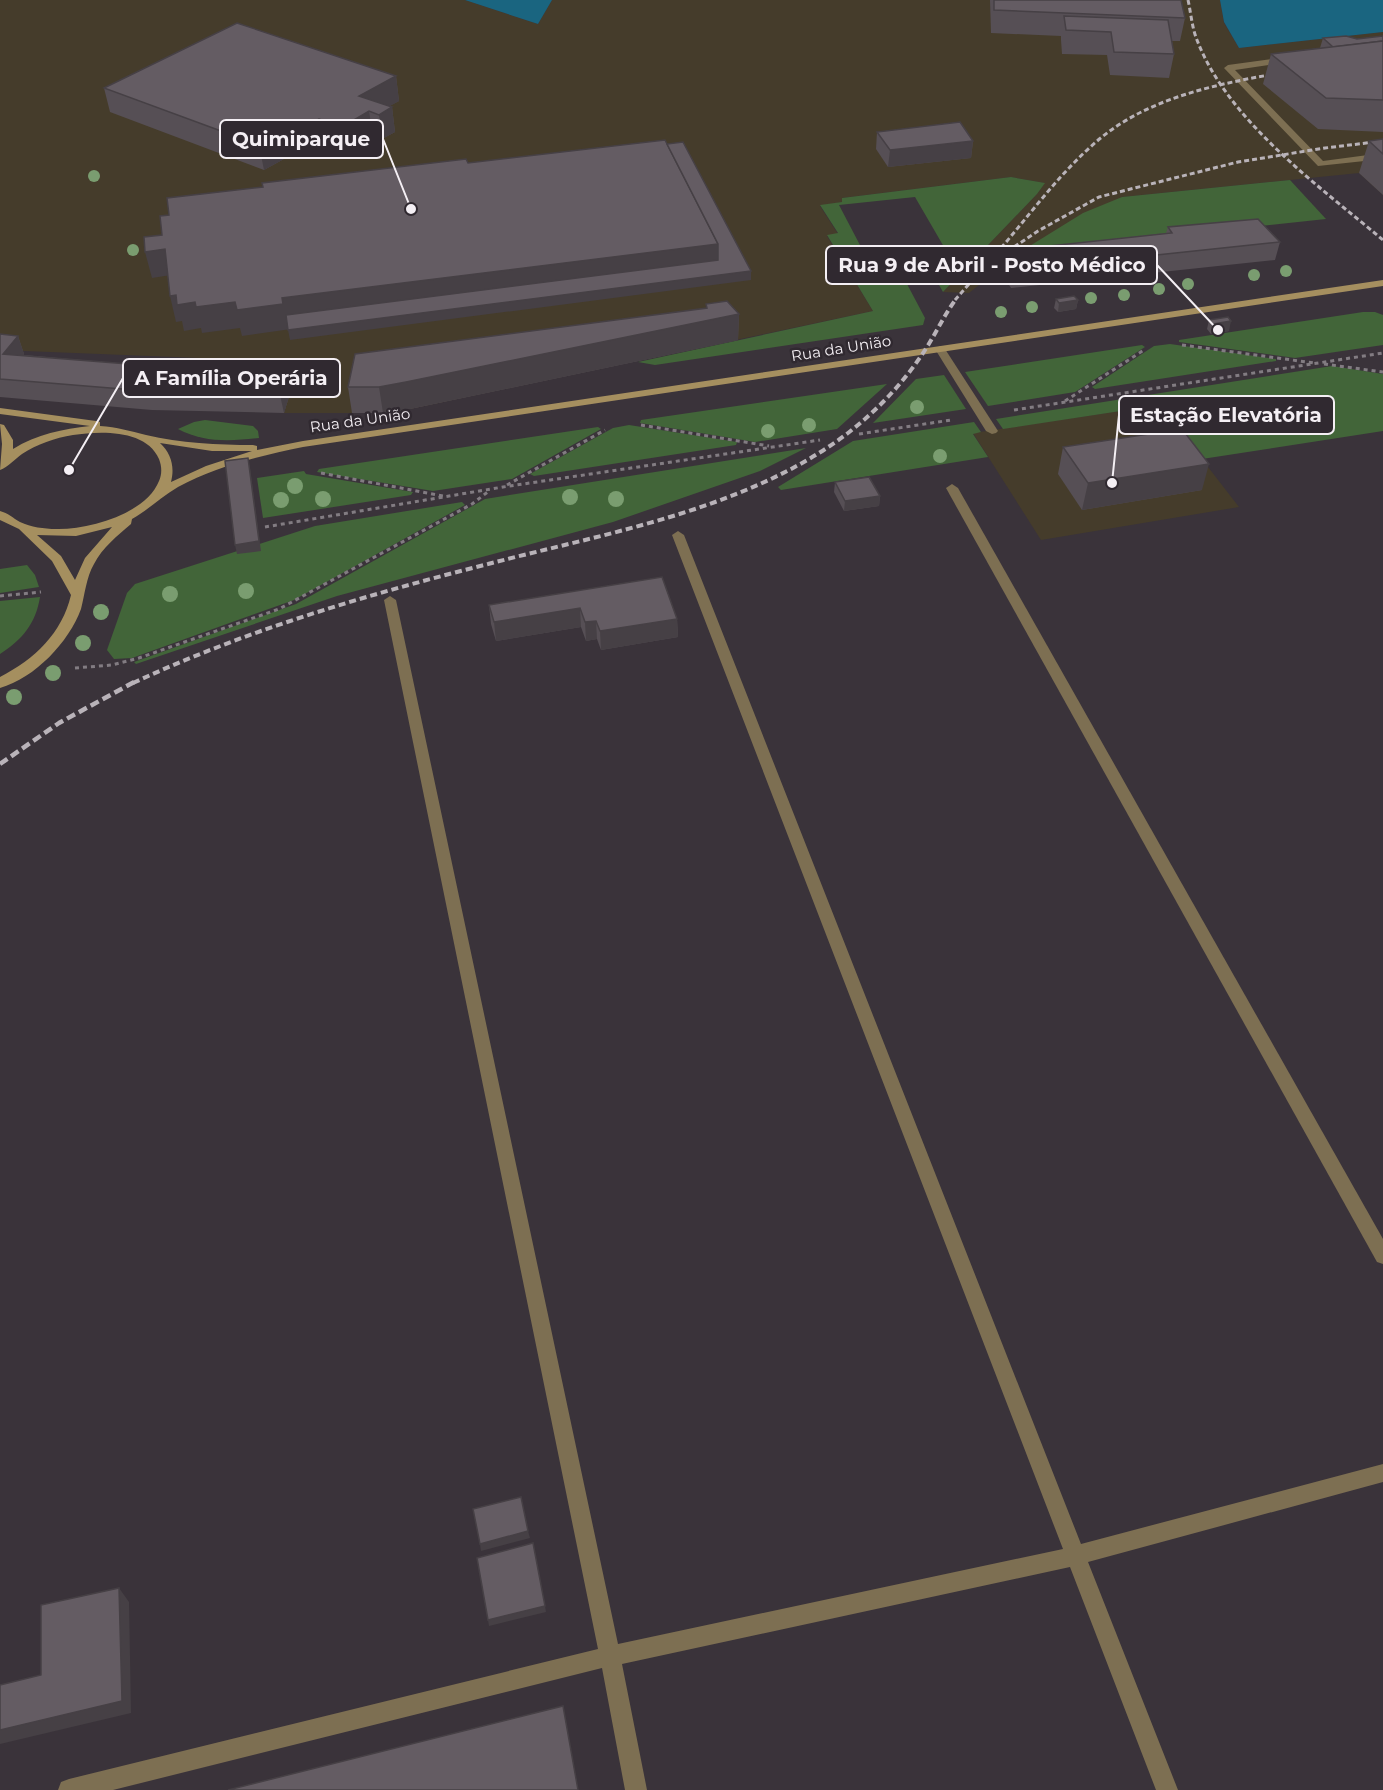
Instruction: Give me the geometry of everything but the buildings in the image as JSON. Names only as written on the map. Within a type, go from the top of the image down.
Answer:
[{"type":"street","points":[[1294,60],[1228,68],[1321,164],[1383,156]]},
{"type":"street","name":"Rua da União","points":[[142,508],[175,483],[216,465],[303,444],[1383,283]]},
{"type":"street","points":[[940,349],[992,430]]},
{"type":"street","points":[[0,411],[79,420],[125,431]]},
{"type":"street","points":[[0,427],[7,436],[9,444],[0,466]]},
{"type":"street","points":[[0,466],[25,447],[63,433],[95,429],[125,431]]},
{"type":"street","name":"Rua da União","points":[[125,431],[167,442],[213,448],[303,444]]},
{"type":"street","points":[[142,436],[165,455],[168,467],[166,480],[158,494]]},
{"type":"street","points":[[952,488],[1383,1256]]},
{"type":"street","points":[[7,522],[43,532],[68,532],[95,528],[121,520],[142,508]]},
{"type":"street","points":[[0,683],[30,664],[49,648],[64,630],[74,610],[76,592],[90,561],[104,542],[142,508]]},
{"type":"street","points":[[7,522],[52,553],[76,592]]},
{"type":"street","points":[[678,535],[1167,1790]]},
{"type":"street","points":[[390,600],[636,1790]]},
{"type":"street","points":[[69,1790],[610,1656],[1075,1556],[1383,1473]]},
{"type":"path","points":[[1180,344],[1383,372]]},
{"type":"path","points":[[1062,403],[1148,347]]},
{"type":"path","points":[[860,435],[1383,353]]},
{"type":"path","points":[[631,424],[773,447]]},
{"type":"path","points":[[502,487],[610,428]]},
{"type":"path","points":[[265,527],[502,487],[820,440]]},
{"type":"path","points":[[311,471],[447,497]]},
{"type":"path","points":[[69,669],[112,665],[139,658],[279,609],[472,504],[492,489]]},
{"type":"path","points":[[0,597],[39,592],[51,594]]},
{"type":"shaded area","points":[[0,0],[465,0],[538,24],[552,0],[1220,0],[1224,23],[1239,48],[1383,32],[1383,195],[1359,173],[1122,197],[1020,252],[969,293],[943,292],[1037,194],[1044,183],[1011,177],[842,198],[843,202],[820,206],[838,234],[827,236],[873,311],[410,409],[383,413],[284,413],[298,362],[0,350]]},
{"type":"shaded area","points":[[1160,405],[1239,507],[1041,540],[973,433]]},
{"type":"green space","points":[[1011,177],[1045,183],[943,292],[926,262],[951,259],[915,197],[839,205],[872,268],[898,267],[925,318],[923,325],[655,365],[638,362],[873,311],[827,235],[838,233],[820,205],[842,202],[842,198]]},
{"type":"green space","points":[[1290,180],[1326,219],[1020,252],[1083,213],[1122,197]]},
{"type":"green space","points":[[1363,312],[1383,315],[1383,345],[1295,358],[1179,342],[1179,340]]},
{"type":"green space","points":[[1170,344],[1276,359],[1276,361],[1095,389],[1092,387],[1154,346]]},
{"type":"green space","points":[[1142,345],[1145,347],[1075,392],[988,406],[965,372]]},
{"type":"green space","points":[[1332,366],[1383,374],[1383,431],[1202,459],[1160,405],[1003,429],[996,419]]},
{"type":"green space","points":[[944,375],[966,409],[873,423],[916,379]]},
{"type":"green space","points":[[887,384],[837,429],[755,442],[640,423],[641,420]]},
{"type":"green space","points":[[205,420],[253,426],[258,431],[259,438],[208,439],[178,429]]},
{"type":"green space","points":[[974,422],[981,432],[973,434],[988,457],[781,490],[778,487],[853,441]]},
{"type":"green space","points":[[629,425],[737,442],[736,445],[534,476],[530,474],[613,428]]},
{"type":"green space","points":[[598,427],[601,429],[512,479],[433,491],[317,472],[319,469]]},
{"type":"green space","points":[[806,448],[760,471],[613,522],[337,596],[136,664],[134,662],[296,604],[485,499]]},
{"type":"green space","points":[[304,471],[306,474],[413,492],[411,495],[263,518],[257,478]]},
{"type":"green space","points":[[462,502],[465,505],[294,600],[132,658],[114,659],[107,650],[127,593],[135,584],[315,526]]},
{"type":"green space","points":[[27,565],[35,575],[39,587],[0,593],[0,569]]},
{"type":"green space","points":[[40,597],[35,615],[27,630],[0,654],[0,601]]},
{"type":"water","points":[[465,0],[552,0],[538,24]]},
{"type":"water","points":[[1220,0],[1383,0],[1383,32],[1239,48],[1224,22]]},
{"type":"railway","points":[[1188,0],[1197,40],[1211,70],[1221,85]]},
{"type":"railway","points":[[1221,85],[1280,73]]},
{"type":"railway","points":[[1001,248],[1070,167],[1096,142],[1116,127],[1160,104],[1221,85]]},
{"type":"railway","points":[[1221,85],[1253,125],[1283,155]]},
{"type":"railway","points":[[1283,155],[1383,141]]},
{"type":"railway","points":[[955,300],[975,277],[999,257],[1038,231],[1099,197],[1238,162],[1283,155]]},
{"type":"railway","points":[[1283,155],[1383,240]]},
{"type":"railway","points":[[133,683],[219,646],[307,615],[442,576],[628,529],[722,500],[766,481],[809,459],[848,433],[881,404],[919,359],[956,299]]},
{"type":"railway","points":[[0,764],[59,723],[136,681]]},
{"type":"place","name":"Quimiparque","points":[[411,209]]},
{"type":"place","name":"Rua 9 de Abril - Posto Médico","points":[[1218,330]]},
{"type":"place","name":"A Família Operária","points":[[69,470]]},
{"type":"place","name":"Estação Elevatória","points":[[1112,483]]}]
